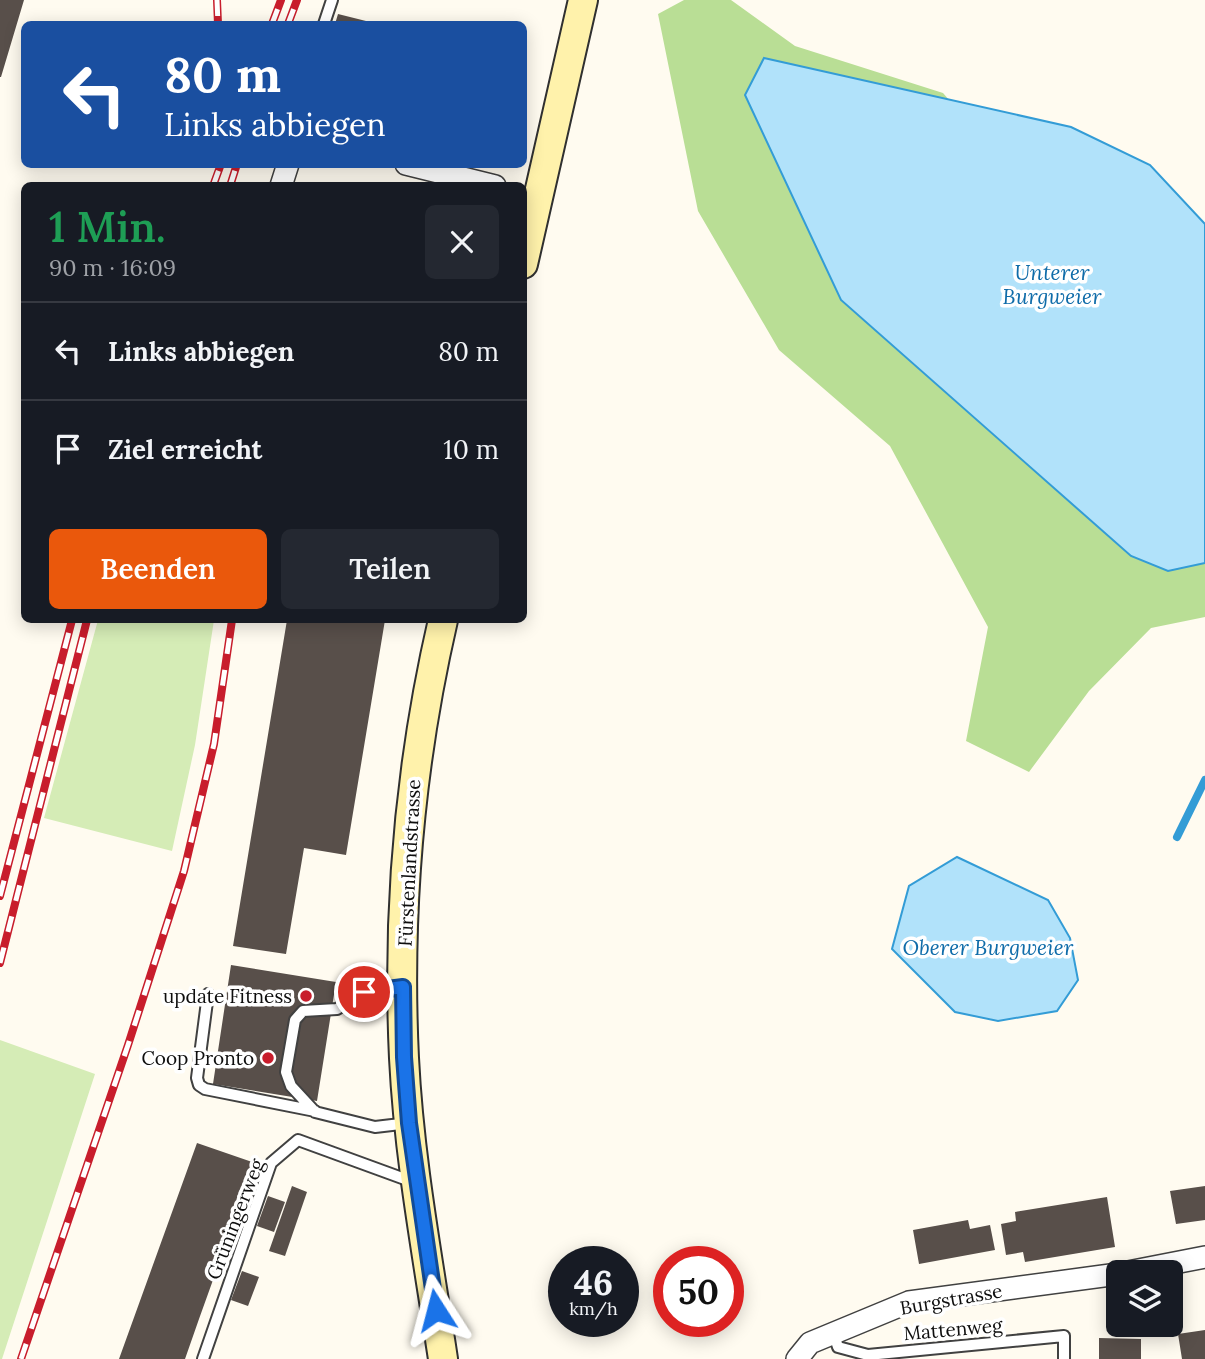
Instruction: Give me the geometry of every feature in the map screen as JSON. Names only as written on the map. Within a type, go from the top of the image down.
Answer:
[{"type":"main road","points":[[527,229],[531,194],[583,0]]},
{"type":"main road","name":"Fürstenlandstrasse","points":[[442,623],[414,776],[407,856],[403,987],[409,1123],[443,1359]]},
{"type":"street","points":[[422,168],[479,182]]},
{"type":"street","points":[[1183,1261],[1205,1257]]},
{"type":"street","name":"Burgstrasse","points":[[797,1359],[810,1343],[909,1302],[1106,1276]]},
{"type":"lane","points":[[325,21],[332,0]]},
{"type":"lane","points":[[315,1111],[291,1086],[286,1072],[295,1020],[303,1011],[337,1009],[364,992],[403,987]]},
{"type":"lane","points":[[208,994],[197,1078],[199,1085],[205,1089],[315,1111],[375,1127],[409,1123]]},
{"type":"lane","name":"Grüningerweg","points":[[203,1359],[271,1163],[298,1140],[416,1183]]},
{"type":"lane","name":"Mattenweg","points":[[833,1332],[838,1347],[867,1355],[1064,1336],[1064,1359]]},
{"type":"green space","points":[[684,0],[731,0],[795,46],[943,93],[950,101],[764,58],[1168,571],[1205,563],[1205,617],[1151,628],[1089,691],[1029,772],[966,741],[988,627],[890,446],[779,350],[698,211],[658,14]]},
{"type":"green space","points":[[97,623],[214,623],[195,745],[172,851],[44,818]]},
{"type":"green space","points":[[0,1040],[95,1074],[2,1359],[0,1359]]},
{"type":"water","name":"Unterer Burgweier","points":[[764,58],[1071,127],[1150,165],[1205,224],[1205,563],[1168,571],[1131,556],[841,300],[745,95]]},
{"type":"water","name":"Oberer Burgweier","points":[[957,857],[1048,900],[1070,938],[1078,980],[1057,1011],[998,1021],[955,1012],[892,949],[909,886]]},
{"type":"building","points":[[0,0],[24,0],[1,77],[0,77]]},
{"type":"building","points":[[338,14],[366,21],[336,21]]},
{"type":"building","points":[[287,623],[385,623],[346,855],[304,848],[286,954],[233,946]]},
{"type":"building","points":[[231,965],[336,982],[317,1101],[213,1084]]},
{"type":"building","points":[[197,1143],[255,1163],[185,1359],[119,1359]]},
{"type":"building","points":[[292,1186],[307,1192],[285,1256],[269,1251]]},
{"type":"building","points":[[1205,1186],[1205,1220],[1176,1224],[1170,1191]]},
{"type":"building","points":[[268,1196],[285,1202],[274,1232],[257,1226]]},
{"type":"building","points":[[1107,1197],[1115,1247],[1025,1262],[1023,1252],[1006,1255],[1001,1224],[1016,1221],[1015,1212]]},
{"type":"building","points":[[968,1220],[970,1229],[990,1225],[995,1250],[919,1264],[913,1230]]},
{"type":"building","points":[[242,1271],[259,1277],[248,1306],[231,1300]]},
{"type":"building","points":[[1205,1330],[1205,1359],[1182,1359],[1178,1337],[1183,1337],[1183,1333]]},
{"type":"building","points":[[1099,1338],[1141,1339],[1141,1359],[1099,1359]]},
{"type":"waterway","points":[[1177,837],[1205,780]]},
{"type":"railway","points":[[217,0],[218,21]]},
{"type":"railway","points":[[273,21],[281,0]]},
{"type":"railway","points":[[289,21],[297,0]]},
{"type":"railway","points":[[214,182],[220,168]]},
{"type":"railway","points":[[231,182],[236,168]]},
{"type":"railway","points":[[0,896],[71,623]]},
{"type":"railway","points":[[0,963],[86,623]]},
{"type":"railway","points":[[21,1359],[184,871],[214,744],[232,623]]},
{"type":"place","name":"update Fitness","points":[[306,996]]},
{"type":"place","name":"Coop Pronto","points":[[268,1058]]},
{"type":"route","points":[[364,992],[403,987],[409,1123],[436,1310]]}]
